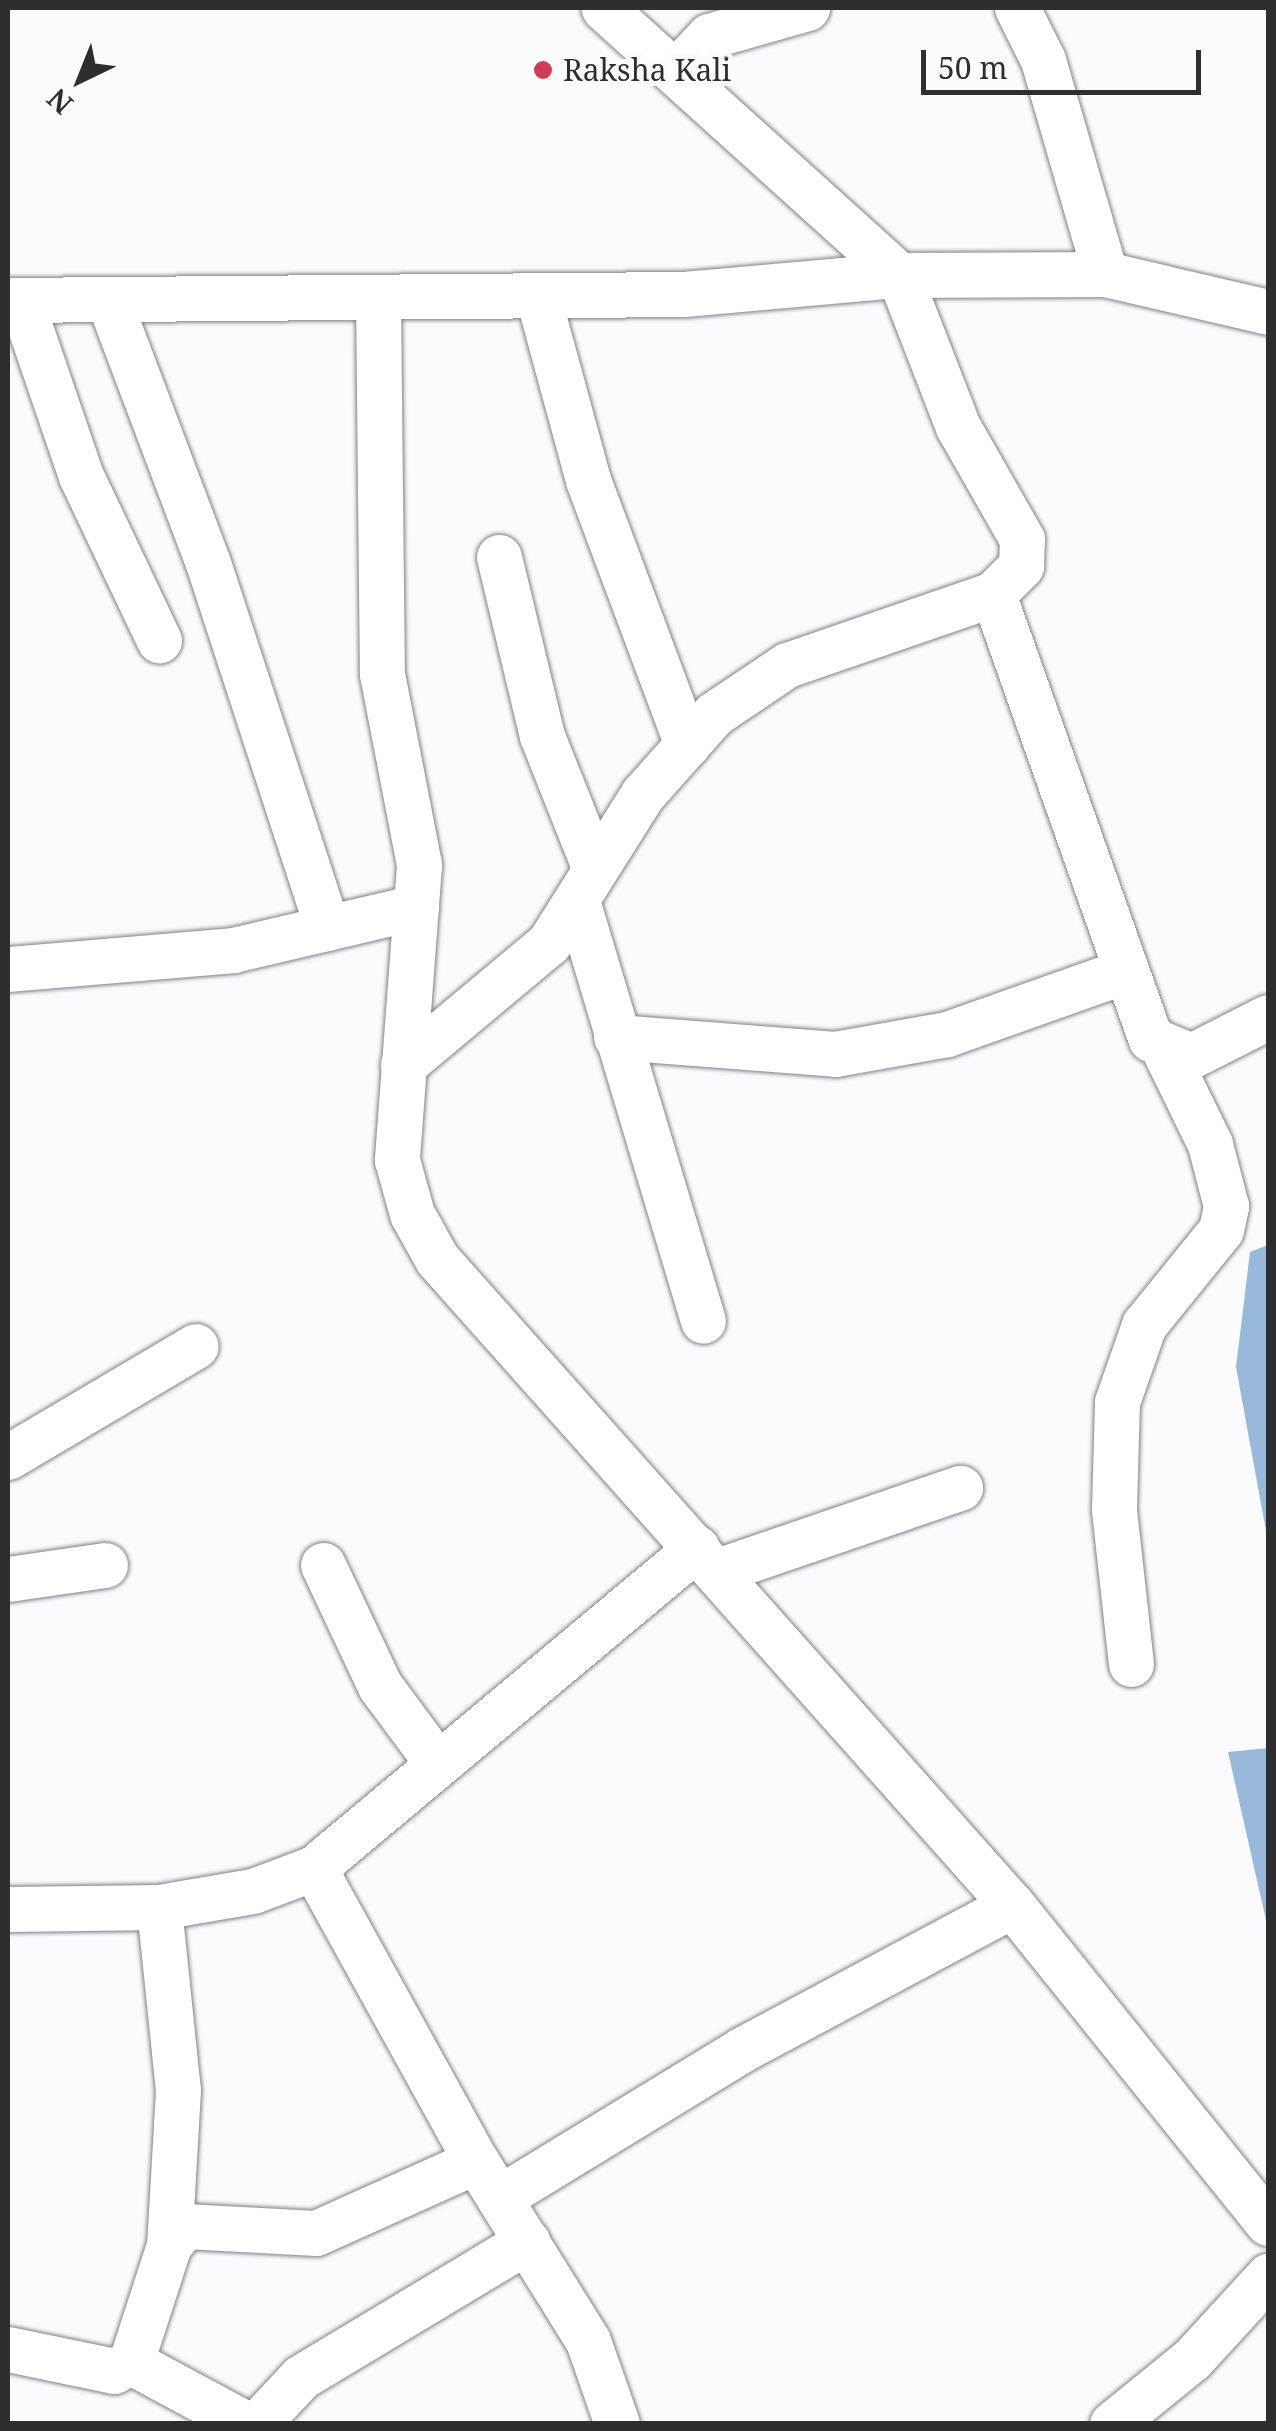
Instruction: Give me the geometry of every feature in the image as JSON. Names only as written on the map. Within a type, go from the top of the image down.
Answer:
[{"type":"street","points":[[403,1065],[549,943],[687,745],[714,714],[787,666],[993,594],[1022,566],[1022,540],[958,427],[899,275],[604,8]]},
{"type":"street","points":[[676,71],[709,36],[808,8]]},
{"type":"street","points":[[1018,8],[1043,60],[1105,274]]},
{"type":"street","points":[[159,640],[81,476],[14,300],[538,297],[899,275],[1105,274],[1268,312]]},
{"type":"street","points":[[538,297],[588,480],[687,745]]},
{"type":"street","points":[[378,299],[382,674],[419,865],[397,1160],[437,1259],[1012,1905],[1268,2223]]},
{"type":"street","points":[[109,301],[208,563],[328,928]]},
{"type":"street","points":[[499,557],[542,736],[586,886],[616,1037],[704,1321]]},
{"type":"street","points":[[993,594],[1122,972],[1210,1144],[1226,1206],[1220,1230],[1144,1325],[1116,1402],[1114,1509],[1130,1664]]},
{"type":"street","points":[[8,969],[233,950],[416,907]]},
{"type":"street","points":[[616,1037],[835,1054],[888,1047],[1122,972]]},
{"type":"street","points":[[1165,1052],[1221,1048],[1268,1016]]},
{"type":"street","points":[[8,1457],[196,1346]]},
{"type":"street","points":[[8,1909],[159,1906],[253,1892],[314,1868],[438,1764],[707,1560],[960,1488]]},
{"type":"street","points":[[8,1579],[105,1565]]},
{"type":"street","points":[[323,1565],[380,1686],[438,1764]]},
{"type":"street","points":[[314,1868],[487,2179],[588,2341],[617,2424]]},
{"type":"street","points":[[168,2245],[203,2221],[316,2233],[487,2179],[723,2060],[1012,1905]]},
{"type":"street","points":[[8,2348],[114,2372],[131,2362],[168,2245],[178,2090],[159,1906]]},
{"type":"street","points":[[257,2424],[301,2378],[526,2242]]},
{"type":"street","points":[[1112,2424],[1192,2359],[1268,2276]]},
{"type":"street","points":[[131,2362],[246,2424]]},
{"type":"water","points":[[1268,1245],[1268,1542],[1236,1367],[1250,1252]]},
{"type":"water","points":[[1268,1748],[1268,1929],[1228,1752]]},
{"type":"place","name":"Raksha Kali","points":[[543,70]]}]
